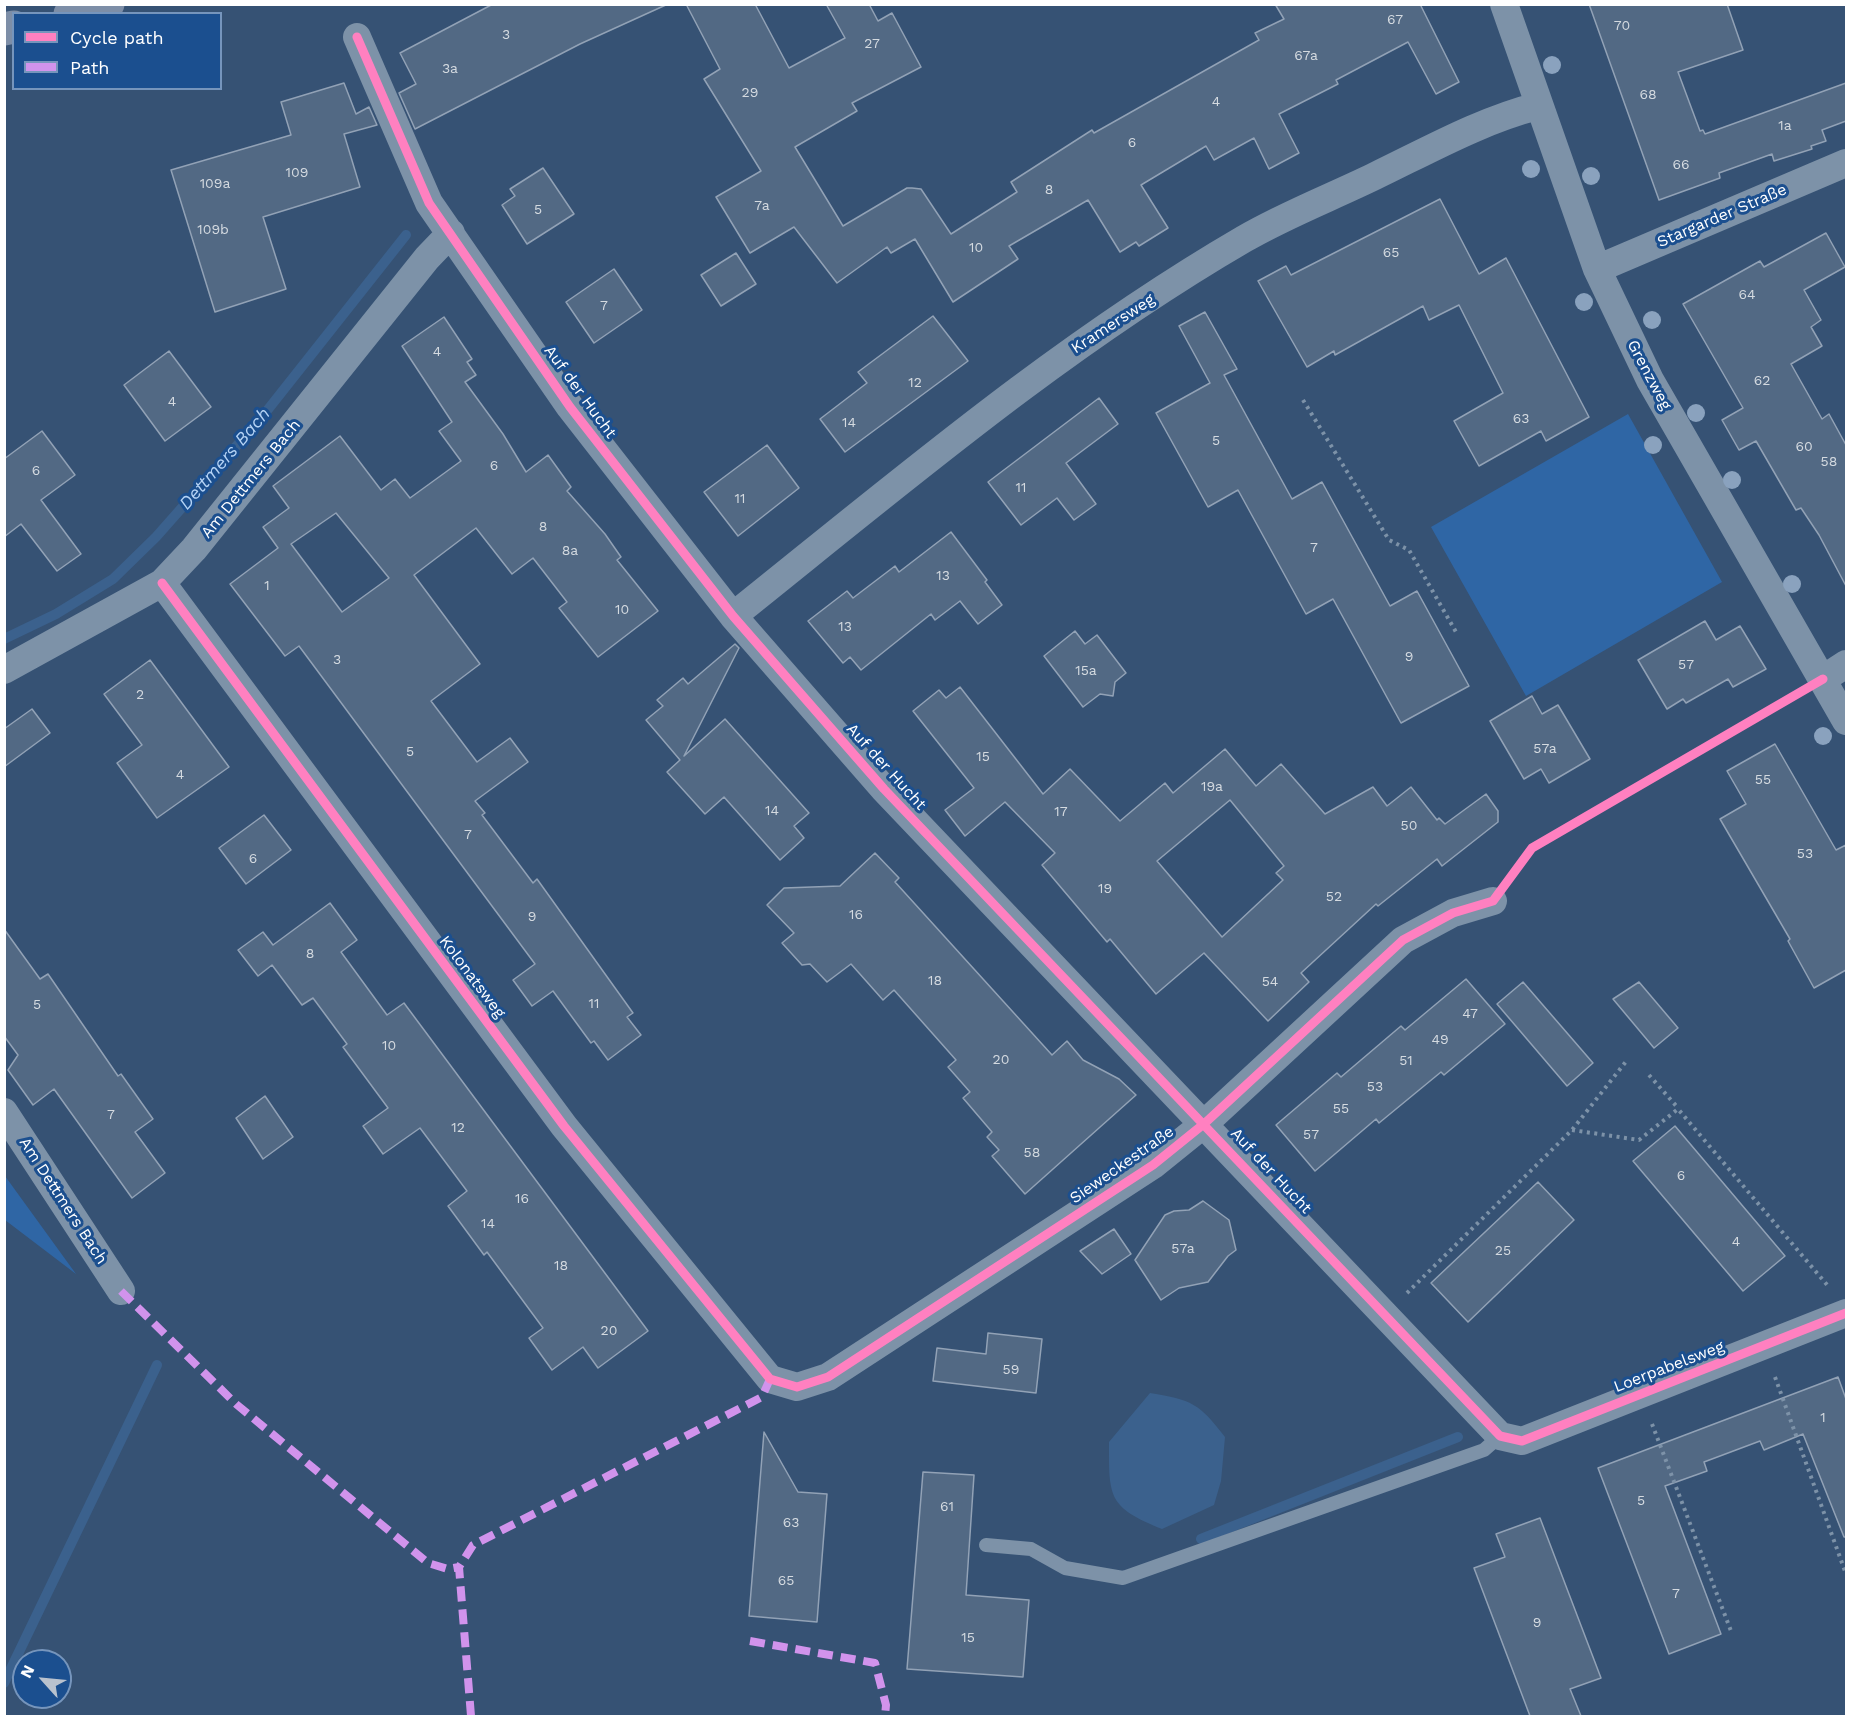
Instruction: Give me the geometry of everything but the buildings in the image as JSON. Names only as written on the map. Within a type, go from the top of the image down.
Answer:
[{"type":"main road","points":[[78,12],[108,4]]},
{"type":"street","name":"Grenzweg","points":[[1504,4],[1597,269],[1650,380],[1846,721]]},
{"type":"street","name":"Auf der Hucht","points":[[357,37],[429,203],[570,407],[732,616],[884,789],[1205,1123],[1500,1436]]},
{"type":"street","name":"Kramersweg","points":[[732,616],[1012,392],[1087,340],[1245,238],[1442,144],[1517,111],[1538,106]]},
{"type":"street","name":"Stargarder Straße","points":[[1597,269],[1846,163]]},
{"type":"street","name":"Am Dettmers Bach","points":[[4,670],[162,583],[194,549],[427,258],[451,233]]},
{"type":"street","name":"Kolonatsweg","points":[[162,583],[564,1126],[770,1379]]},
{"type":"street","points":[[1823,679],[1846,664]]},
{"type":"street","name":"Sieweckestraße","points":[[770,1379],[796,1387],[828,1377],[1153,1165],[1205,1123],[1403,940],[1453,913],[1493,901]]},
{"type":"street","name":"Am Dettmers Bach","points":[[4,1112],[121,1291]]},
{"type":"street","name":"Loerpabelsweg","points":[[1500,1436],[1522,1441],[1764,1346],[1841,1304]]},
{"type":"lane","points":[[986,1545],[1031,1549],[1065,1568],[1123,1578],[1484,1450],[1500,1436]]},
{"type":"path","points":[[1303,400],[1389,540],[1409,550],[1456,632]]},
{"type":"path","points":[[1385,1314],[1572,1130],[1628,1059]]},
{"type":"path","points":[[1649,1075],[1841,1304]]},
{"type":"path","points":[[1572,1130],[1639,1140],[1678,1109]]},
{"type":"path","points":[[1764,1346],[1846,1574]]},
{"type":"path","points":[[1640,1394],[1731,1631]]},
{"type":"shaded area","points":[[1628,414],[1722,582],[1526,696],[1431,527]]},
{"type":"shaded area","points":[[5,1176],[76,1274],[5,1220]]},
{"type":"shaded area","points":[[1150,1393],[1176,1398],[1194,1405],[1225,1437],[1221,1481],[1214,1505],[1162,1529],[1122,1507],[1115,1498],[1110,1476],[1109,1442]]},
{"type":"waterway","name":"Dettmers Bach","points":[[4,639],[56,614],[113,579],[156,537],[262,417],[406,235]]},
{"type":"waterway","points":[[4,1683],[157,1365]]},
{"type":"waterway","points":[[1201,1539],[1458,1437]]},
{"type":"marked path","points":[[121,1291],[236,1404],[428,1563],[448,1569],[459,1567]]},
{"type":"marked path","points":[[471,1716],[459,1567],[473,1545],[762,1397],[770,1379]]},
{"type":"marked path","points":[[750,1641],[875,1663],[886,1705],[885,1716]]},
{"type":"cycle path","points":[[357,37],[429,203],[570,407],[733,616],[884,789],[1500,1436],[1522,1441],[1846,1313]]},
{"type":"cycle path","points":[[162,583],[564,1126],[770,1379],[797,1387],[828,1377],[1153,1165],[1205,1123],[1403,940],[1453,913],[1493,901],[1532,848],[1823,679]]}]
